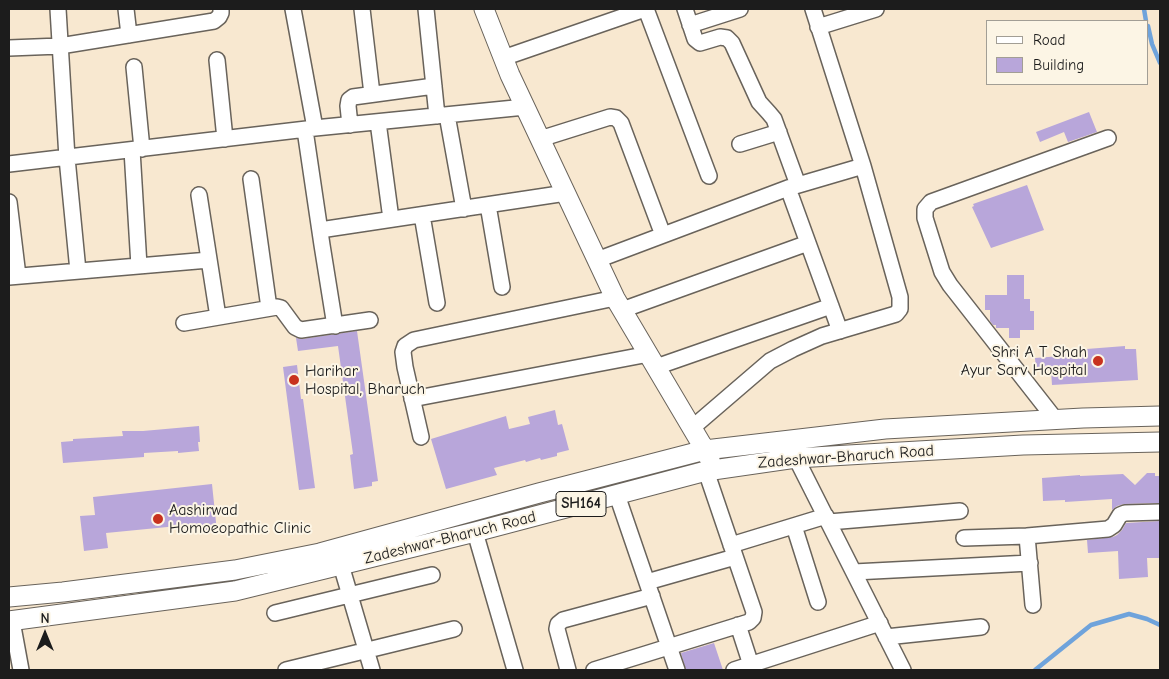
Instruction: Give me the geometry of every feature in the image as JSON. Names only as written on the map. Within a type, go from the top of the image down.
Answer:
[{"type":"main road","points":[[484,9],[510,75],[597,260],[619,304],[705,450],[710,471]]},
{"type":"main road","name":"Zadeshwar-Bharuch Road","points":[[9,597],[235,570],[320,553],[705,450],[885,429],[1055,419],[1160,416]]},
{"type":"main road","name":"Zadeshwar-Bharuch Road","points":[[10,621],[235,591],[475,532],[710,471],[796,458],[1023,445],[1160,442]]},
{"type":"street","points":[[58,9],[67,158],[78,271]]},
{"type":"street","points":[[126,9],[129,35]]},
{"type":"street","points":[[9,48],[60,46],[214,20],[221,13],[221,9]]},
{"type":"street","points":[[293,9],[310,129],[320,230],[335,326]]},
{"type":"street","points":[[362,9],[372,94]]},
{"type":"street","points":[[426,9],[434,86],[464,209]]},
{"type":"street","points":[[504,58],[645,9],[709,176]]},
{"type":"street","points":[[684,9],[695,39],[700,43],[720,37],[727,38],[732,43],[759,102],[774,119],[808,243],[840,331]]},
{"type":"street","points":[[690,25],[740,9]]},
{"type":"street","points":[[692,428],[770,361],[822,336],[896,314],[900,309],[900,297],[863,166],[813,9]]},
{"type":"street","points":[[818,27],[876,9]]},
{"type":"street","points":[[217,60],[225,139]]},
{"type":"street","points":[[134,67],[139,266]]},
{"type":"street","points":[[350,125],[348,106],[349,100],[353,96],[434,86]]},
{"type":"street","points":[[9,164],[310,129],[525,107]]},
{"type":"street","points":[[540,139],[610,117],[616,118],[621,123],[663,235]]},
{"type":"street","points":[[378,122],[391,219]]},
{"type":"street","points":[[740,144],[778,132]]},
{"type":"street","points":[[1055,419],[950,285],[942,272],[925,218],[925,209],[930,202],[1108,138]]},
{"type":"street","points":[[597,260],[793,187],[863,166]]},
{"type":"street","points":[[251,179],[269,308]]},
{"type":"street","points":[[320,230],[566,193]]},
{"type":"street","points":[[199,195],[218,317]]},
{"type":"street","points":[[9,202],[14,276],[208,260]]},
{"type":"street","points":[[488,205],[502,287]]},
{"type":"street","points":[[422,215],[437,303]]},
{"type":"street","points":[[421,436],[403,352],[405,346],[414,340],[619,304],[808,243]]},
{"type":"street","points":[[412,399],[652,361],[831,306]]},
{"type":"street","points":[[184,323],[277,307],[281,308],[295,327],[301,330],[370,320]]},
{"type":"street","points":[[796,458],[903,670]]},
{"type":"street","points":[[594,670],[749,622],[753,618],[754,612],[733,551],[710,471]]},
{"type":"street","points":[[617,495],[677,670]]},
{"type":"street","points":[[568,670],[556,629],[563,620],[650,589],[733,551],[794,526],[827,519],[960,511]]},
{"type":"street","points":[[964,538],[1027,536],[1108,529],[1114,525],[1120,515],[1125,513],[1160,512]]},
{"type":"street","points":[[794,526],[818,602]]},
{"type":"street","points":[[475,532],[515,670]]},
{"type":"street","points":[[1027,536],[1033,605]]},
{"type":"street","points":[[854,572],[1030,563]]},
{"type":"street","points":[[341,565],[372,670]]},
{"type":"street","points":[[275,613],[432,575]]},
{"type":"street","points":[[10,621],[21,670]]},
{"type":"street","points":[[734,670],[880,623]]},
{"type":"street","points":[[738,625],[751,665]]},
{"type":"street","points":[[886,637],[981,627]]},
{"type":"street","points":[[286,670],[454,630]]},
{"type":"building","points":[[1089,112],[1097,132],[1068,142],[1064,132],[1040,142],[1036,132]]},
{"type":"building","points":[[1027,185],[1044,230],[991,248],[972,207],[974,206],[973,204]]},
{"type":"building","points":[[1007,275],[1024,275],[1024,299],[1030,299],[1030,311],[1034,311],[1034,330],[1020,330],[1020,338],[1009,338],[1009,328],[996,328],[996,325],[993,325],[990,321],[990,310],[985,310],[985,295],[1007,295]]},
{"type":"building","points":[[357,331],[378,481],[372,482],[372,486],[354,489],[350,455],[353,454],[338,346],[298,351],[296,338],[302,339]]},
{"type":"building","points":[[1125,346],[1125,349],[1136,349],[1138,380],[1052,385],[1051,370],[1036,371],[1035,358],[1061,356],[1061,351]]},
{"type":"building","points":[[297,365],[315,488],[299,490],[283,367]]},
{"type":"building","points":[[555,410],[558,425],[562,424],[569,450],[557,453],[557,456],[541,460],[540,458],[526,462],[525,460],[494,468],[497,475],[446,489],[431,439],[506,416],[509,429],[530,424],[528,417]]},
{"type":"building","points":[[199,426],[199,451],[144,453],[144,457],[63,463],[61,442],[73,441],[73,439],[123,436],[122,431]]},
{"type":"building","points":[[1147,473],[1155,473],[1155,476],[1160,476],[1160,503],[1124,504],[1112,510],[1112,499],[1065,502],[1065,500],[1043,501],[1042,478],[1123,474],[1135,485]]},
{"type":"building","points":[[212,484],[217,532],[199,534],[198,524],[106,533],[108,548],[84,551],[80,516],[95,515],[93,497]]},
{"type":"building","points":[[1160,521],[1160,558],[1147,558],[1148,577],[1119,579],[1118,551],[1088,553],[1087,540],[1113,537],[1122,530],[1126,523]]},
{"type":"building","points":[[714,643],[723,670],[686,670],[681,653]]},
{"type":"waterway","points":[[1144,9],[1146,20]]},
{"type":"waterway","points":[[1149,30],[1160,63]]},
{"type":"waterway","points":[[1035,670],[1091,625],[1129,614],[1160,625]]},
{"type":"place","name":"Shri A T Shah Ayur Sarv Hospital","points":[[1098,361]]},
{"type":"place","name":"Harihar Hospital, Bharuch","points":[[294,380]]},
{"type":"place","name":"Aashirwad Homoeopathic Clinic","points":[[158,519]]}]
